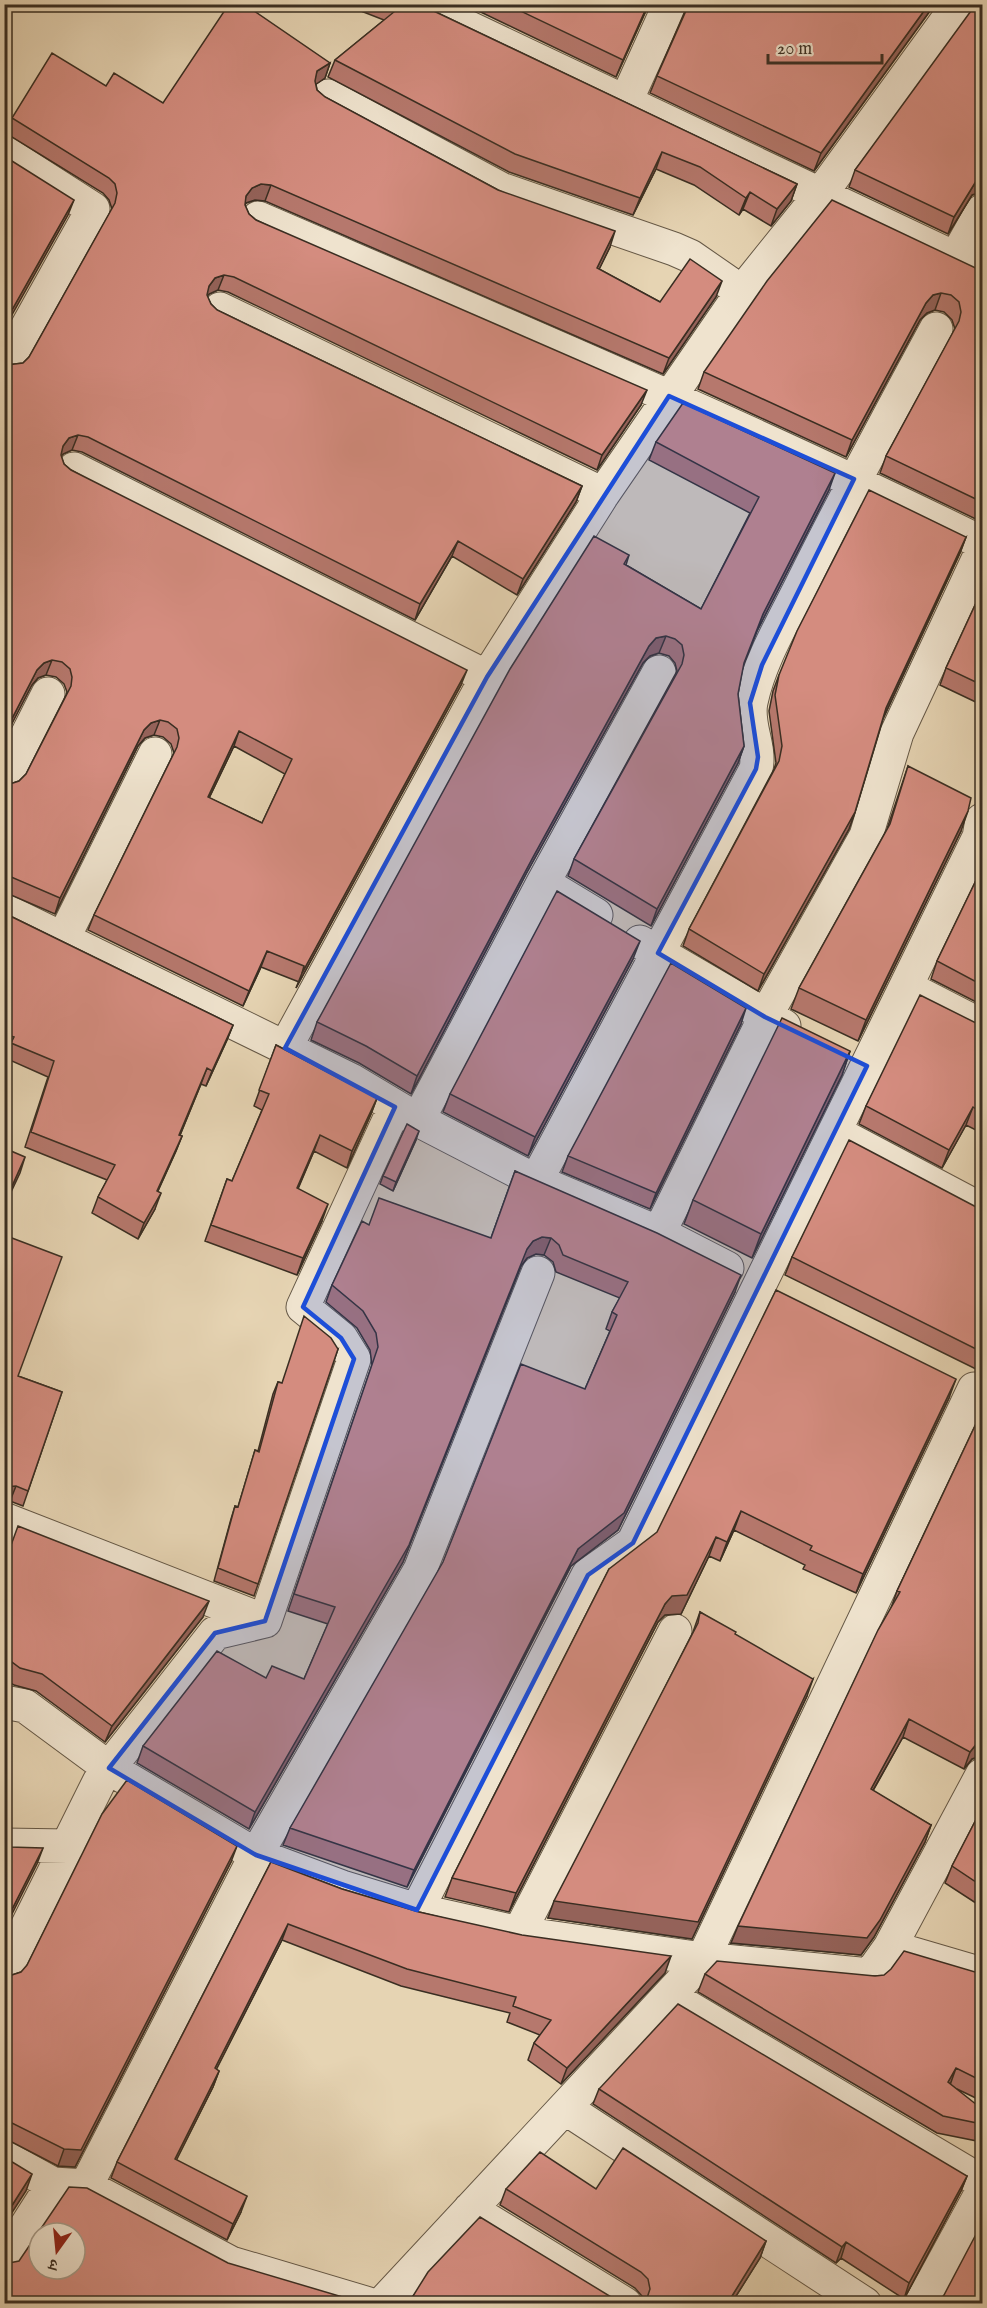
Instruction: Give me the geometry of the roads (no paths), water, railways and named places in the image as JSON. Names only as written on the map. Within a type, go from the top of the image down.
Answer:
[{"type":"street","points":[[626,101],[670,4]]},
{"type":"street","points":[[421,5],[969,265],[982,211]]},
{"type":"street","points":[[285,1048],[487,677],[603,494],[742,292],[820,195],[948,9]]},
{"type":"street","points":[[328,96],[501,189],[690,256],[742,292]]},
{"type":"street","points":[[4,152],[93,209],[7,363],[4,362]]},
{"type":"street","points":[[258,218],[669,396],[854,479],[982,543]]},
{"type":"street","points":[[220,309],[603,494]]},
{"type":"street","points":[[536,1181],[756,769],[758,757],[750,725],[750,704],[762,665],[854,479],[936,329]]},
{"type":"street","points":[[74,469],[487,677]]},
{"type":"street","points":[[658,1233],[765,1017],[866,836],[897,733],[982,551]]},
{"type":"street","points":[[266,1621],[354,1359],[341,1338],[303,1307],[406,1114],[543,884],[658,672]]},
{"type":"street","points":[[4,781],[48,694]]},
{"type":"street","points":[[63,939],[155,754]]},
{"type":"street","points":[[417,1910],[588,1575],[633,1543],[771,1290],[835,1132],[981,832]]},
{"type":"street","points":[[543,884],[765,1017],[867,1066]]},
{"type":"street","points":[[4,910],[351,1080],[406,1114],[536,1181],[658,1233],[771,1290]]},
{"type":"street","points":[[906,987],[982,1026]]},
{"type":"street","points":[[835,1132],[982,1210]]},
{"type":"street","points":[[86,2186],[256,1856],[420,1570],[538,1273]]},
{"type":"street","points":[[382,2304],[703,1959],[979,1391],[942,1373]]},
{"type":"street","points":[[4,1519],[266,1621]]},
{"type":"street","points":[[4,1973],[108,1768],[215,1633],[266,1621]]},
{"type":"street","points":[[519,1933],[675,1631]]},
{"type":"street","points":[[4,1702],[25,1706],[108,1768],[256,1856],[342,1887],[417,1910],[519,1933],[703,1959],[870,1975],[890,1947],[982,1775]]},
{"type":"street","points":[[4,1845],[68,1846]]},
{"type":"street","points":[[890,1947],[982,1974]]},
{"type":"street","points":[[669,1996],[982,2182]]},
{"type":"street","points":[[565,2108],[865,2304]]},
{"type":"street","points":[[4,2157],[53,2184],[86,2186],[231,2263],[369,2304]]},
{"type":"street","points":[[4,2261],[53,2184]]},
{"type":"street","points":[[921,2304],[982,2192]]},
{"type":"street","points":[[470,2209],[626,2304]]}]
